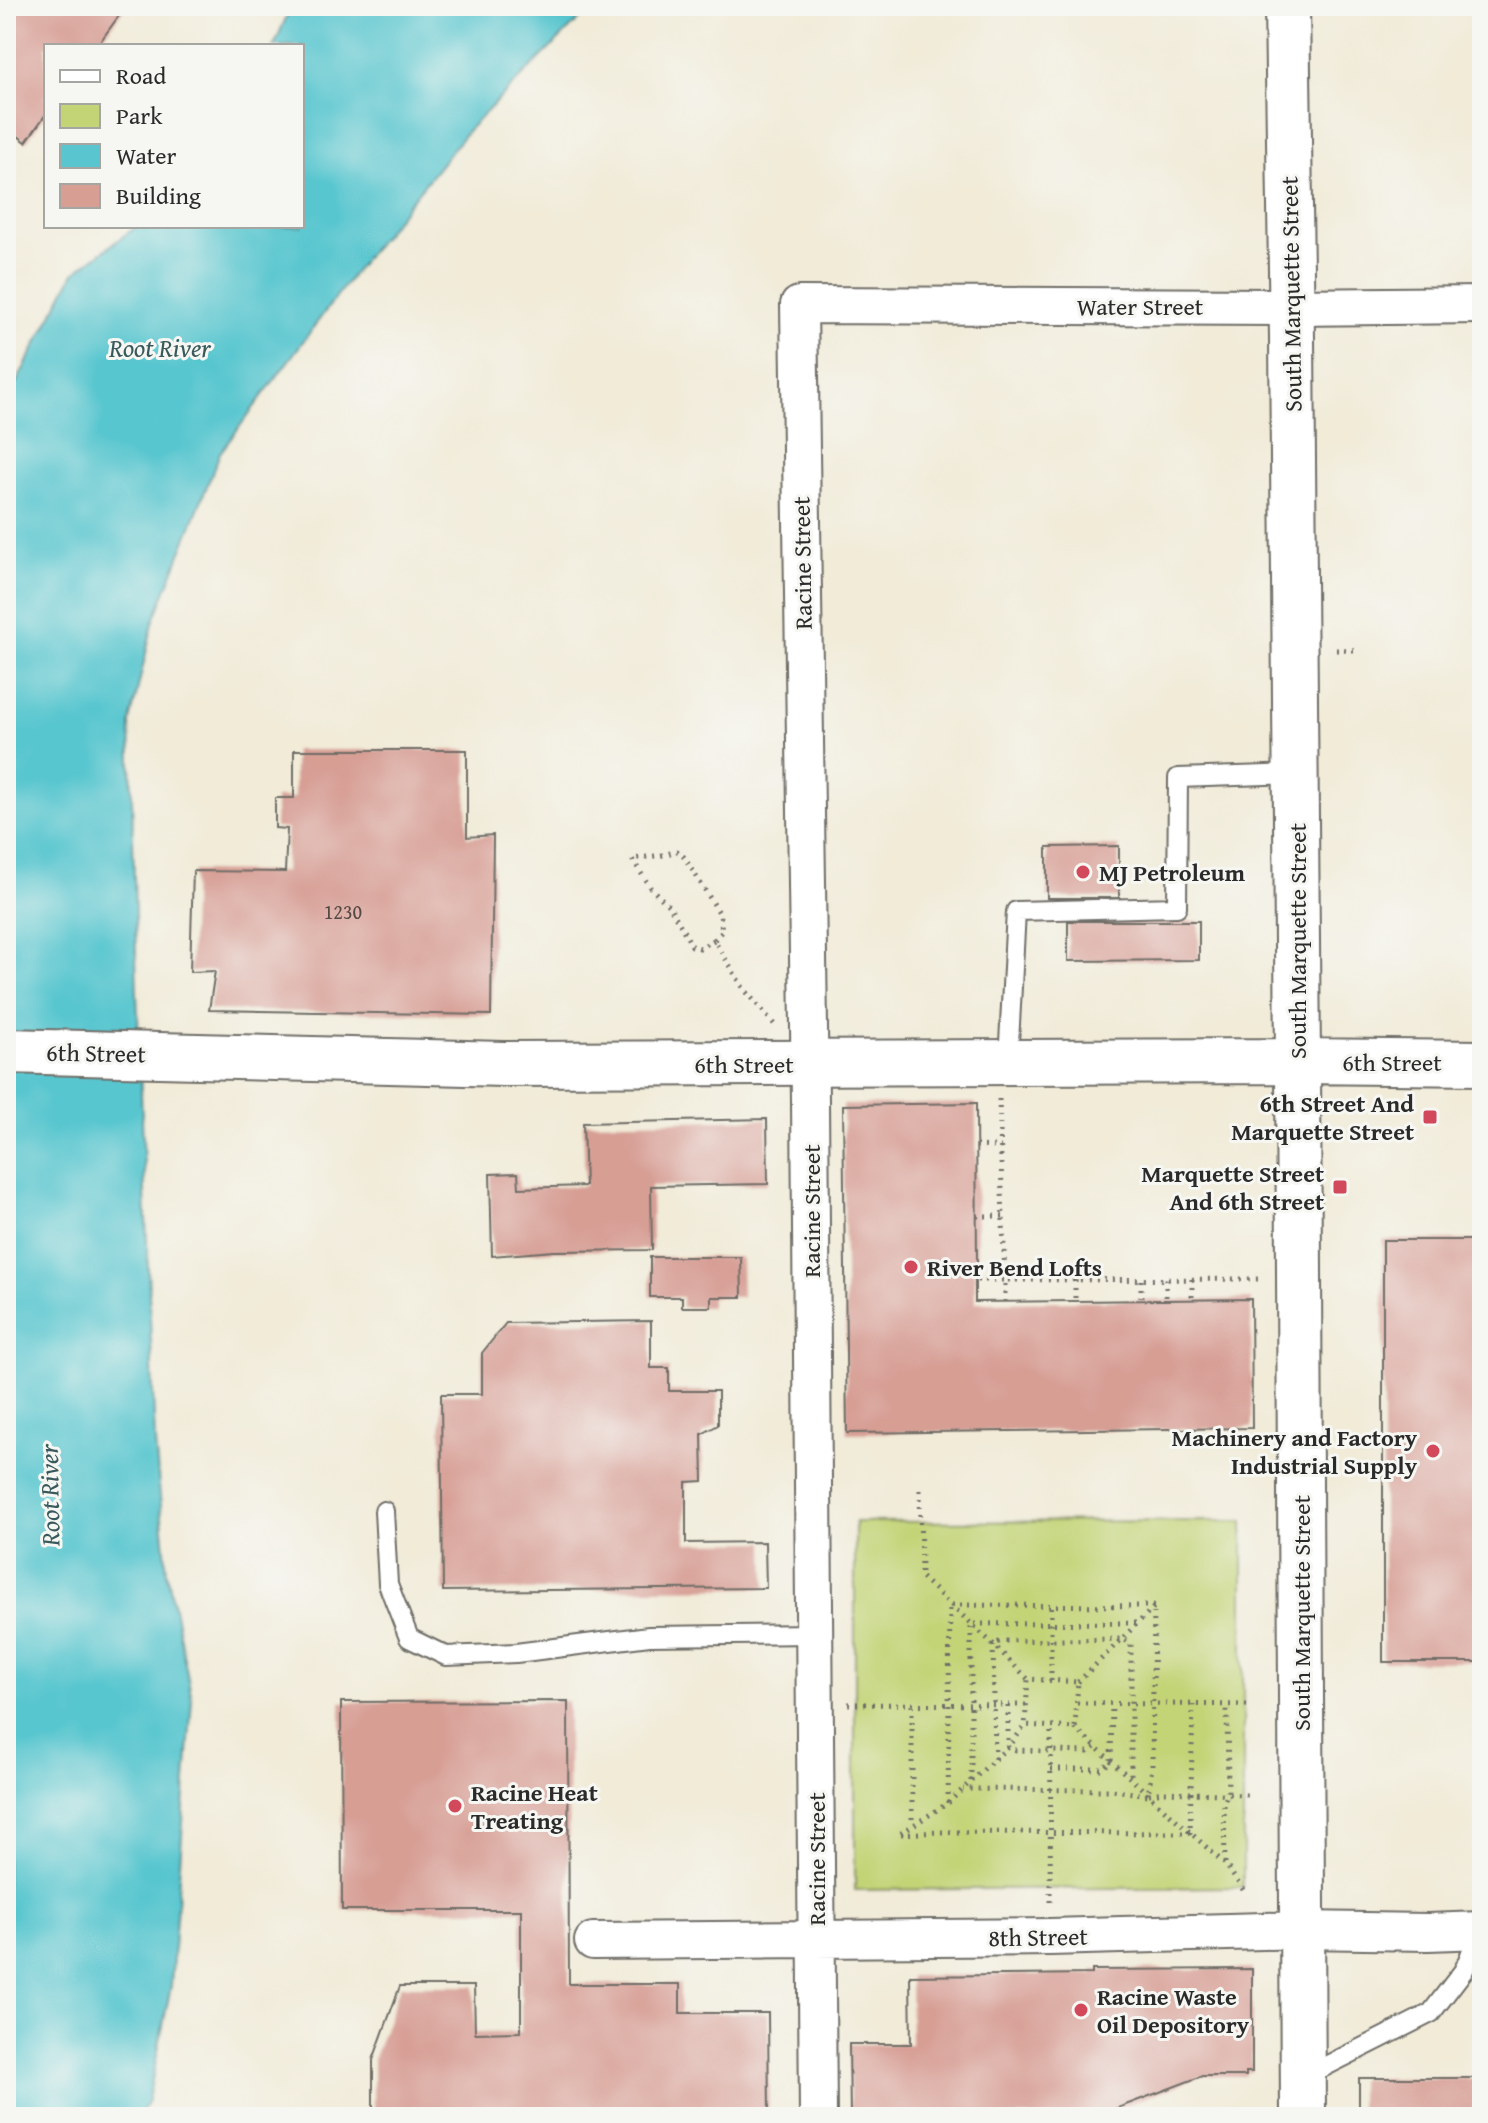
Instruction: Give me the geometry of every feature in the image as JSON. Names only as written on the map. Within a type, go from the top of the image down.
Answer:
[{"type":"street","name":"South Marquette Street","points":[[1287,6],[1296,774],[1303,2097]]},
{"type":"street","name":"Water Street","points":[[799,305],[1482,305]]},
{"type":"street","name":"Racine Street","points":[[799,305],[810,1063],[818,2117]]},
{"type":"street","name":"6th Street","points":[[6,1051],[504,1064],[1482,1063]]},
{"type":"street","name":"8th Street","points":[[593,1941],[1481,1930]]},
{"type":"lane","points":[[1003,1062],[1016,911],[1177,907],[1178,778],[1296,774]]},
{"type":"lane","points":[[384,1511],[388,1584],[409,1638],[446,1656],[516,1653],[649,1636],[814,1634]]},
{"type":"lane","points":[[1303,2097],[1431,2013],[1464,1970],[1481,1930]]},
{"type":"path","points":[[1336,650],[1355,650]]},
{"type":"path","points":[[677,851],[684,857],[720,914],[722,932],[714,940],[700,948],[692,946],[670,907],[650,887],[632,859],[677,851]]},
{"type":"path","points":[[714,940],[744,989],[810,1063]]},
{"type":"path","points":[[1003,1062],[1001,1147],[1005,1301]]},
{"type":"path","points":[[976,1146],[1001,1147]]},
{"type":"path","points":[[977,1216],[1003,1216]]},
{"type":"path","points":[[1166,1279],[1166,1300]]},
{"type":"path","points":[[1192,1279],[1192,1299]]},
{"type":"path","points":[[977,1280],[1299,1279]]},
{"type":"path","points":[[1075,1280],[1075,1301]]},
{"type":"path","points":[[1141,1280],[1141,1300]]},
{"type":"path","points":[[920,1490],[921,1577],[1028,1679],[1078,1682]]},
{"type":"path","points":[[950,1605],[1154,1606]]},
{"type":"path","points":[[948,1803],[950,1605]]},
{"type":"path","points":[[1051,1605],[1051,1681]]},
{"type":"path","points":[[1075,1728],[1078,1682],[1154,1606]]},
{"type":"path","points":[[1148,1795],[1152,1768],[1154,1606]]},
{"type":"path","points":[[971,1624],[1138,1623]]},
{"type":"path","points":[[971,1624],[971,1781]]},
{"type":"path","points":[[993,1644],[1002,1641],[1122,1639],[1131,1643],[1131,1780]]},
{"type":"path","points":[[993,1644],[995,1759]]},
{"type":"path","points":[[1028,1679],[1025,1725],[1008,1747],[948,1803],[901,1834],[1190,1833]]},
{"type":"path","points":[[815,1703],[1026,1705]]},
{"type":"path","points":[[1077,1703],[1248,1705]]},
{"type":"path","points":[[1051,1769],[1102,1769],[1111,1761],[1112,1704]]},
{"type":"path","points":[[912,1705],[912,1826]]},
{"type":"path","points":[[1190,1833],[1193,1705]]},
{"type":"path","points":[[1225,1864],[1227,1705]]},
{"type":"path","points":[[1008,1706],[1008,1747]]},
{"type":"path","points":[[1025,1725],[1075,1728],[1225,1864],[1246,1894]]},
{"type":"path","points":[[1050,1937],[1051,1727]]},
{"type":"path","points":[[1008,1747],[1016,1750],[1088,1752],[1095,1747]]},
{"type":"path","points":[[963,1789],[1247,1795]]},
{"type":"green space","points":[[1243,1521],[1243,1887],[855,1890],[855,1522]]},
{"type":"water","name":"Root River","points":[[291,6],[593,6],[468,130],[365,258],[220,453],[153,623],[130,722],[137,992],[155,1442],[167,1572],[192,1699],[171,1986],[148,2100],[140,2117],[6,2117],[6,1817],[12,1795],[6,1706],[6,402],[74,273],[134,228],[304,228],[304,44],[275,44]]},
{"type":"building","points":[[6,6],[126,6],[98,44],[44,44],[44,117],[26,142],[6,127]]},
{"type":"building","points":[[294,750],[467,750],[467,837],[493,835],[491,1015],[209,1010],[215,971],[190,972],[193,871],[285,872],[287,829],[275,828],[275,798],[294,798]]},
{"type":"building","name":"MJ Petroleum","points":[[1119,846],[1119,898],[1047,898],[1047,847]]},
{"type":"building","points":[[1068,921],[1199,921],[1199,960],[1068,961]]},
{"type":"building","name":"River Bend Lofts","points":[[976,1103],[975,1302],[1251,1299],[1252,1428],[847,1433],[843,1105]]},
{"type":"building","points":[[767,1119],[768,1184],[651,1186],[652,1250],[554,1251],[492,1256],[490,1174],[518,1173],[519,1188],[585,1186],[583,1123]]},
{"type":"building","name":"Machinery and Factory Industrial Supply","points":[[1383,1240],[1482,1240],[1482,1662],[1383,1662]]},
{"type":"building","points":[[650,1257],[741,1257],[742,1297],[711,1297],[711,1307],[682,1307],[682,1297],[650,1297]]},
{"type":"building","points":[[651,1321],[651,1368],[669,1368],[669,1391],[718,1391],[718,1425],[702,1434],[703,1481],[686,1482],[686,1543],[765,1542],[766,1588],[443,1591],[441,1394],[482,1394],[482,1353],[506,1323]]},
{"type":"building","name":"Racine Heat Treating","points":[[568,1701],[569,1984],[680,1984],[680,2013],[768,2013],[769,2117],[373,2117],[373,2060],[400,1986],[474,1986],[475,2033],[521,2032],[521,1910],[342,1910],[341,1702]]},
{"type":"building","name":"Racine Waste Oil Depository","points":[[1252,1969],[1252,2072],[1246,2072],[1246,2076],[1202,2076],[1094,2117],[850,2117],[849,2044],[911,2044],[910,1976]]},
{"type":"building","points":[[1359,2078],[1482,2078],[1482,2117],[1359,2117]]},
{"type":"place","name":"MJ Petroleum","points":[[1083,872]]},
{"type":"place","name":"6th Street And Marquette Street","points":[[1430,1117]]},
{"type":"place","name":"Marquette Street And 6th Street","points":[[1340,1187]]},
{"type":"place","name":"River Bend Lofts","points":[[911,1267]]},
{"type":"place","name":"Machinery and Factory Industrial Supply","points":[[1433,1451]]},
{"type":"place","name":"Racine Heat Treating","points":[[455,1806]]},
{"type":"place","name":"Racine Waste Oil Depository","points":[[1081,2010]]}]
